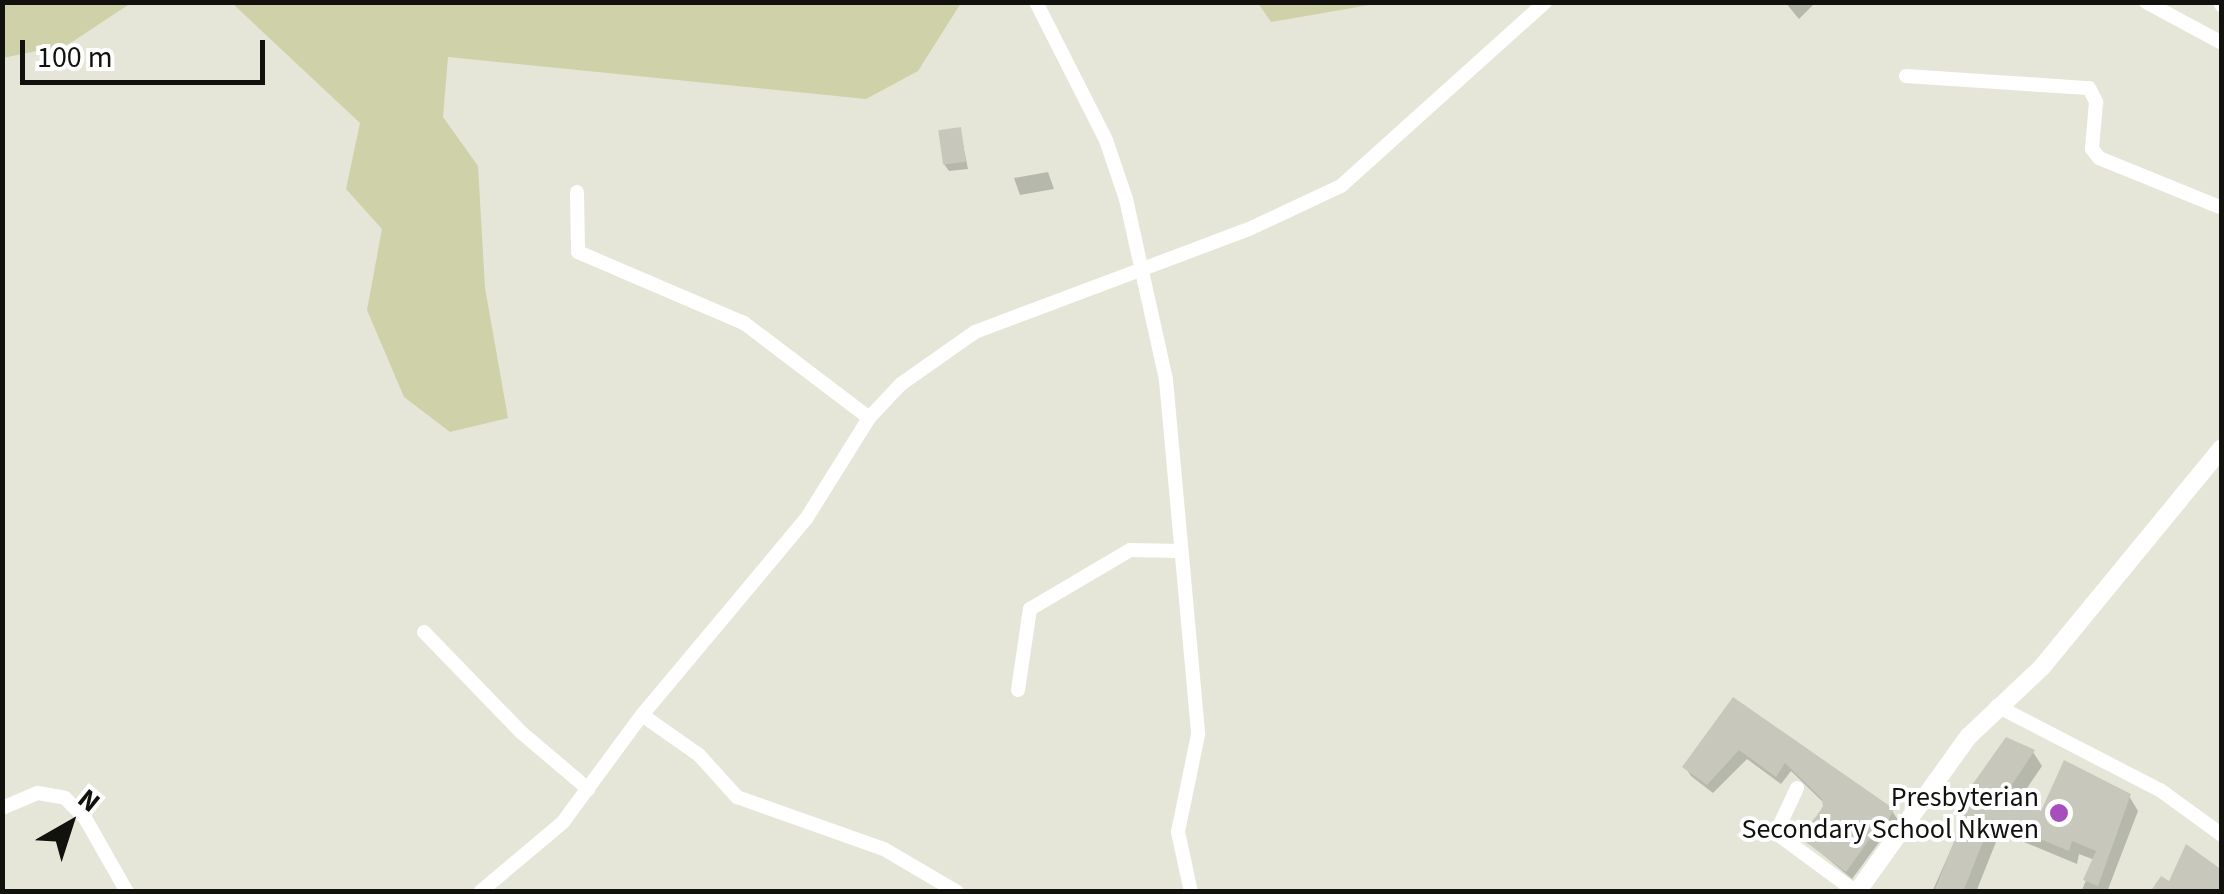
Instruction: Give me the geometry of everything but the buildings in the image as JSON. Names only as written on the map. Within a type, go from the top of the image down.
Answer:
[{"type":"street","points":[[1036,2],[1106,140],[1143,270],[1166,380],[1198,735],[1178,832],[1191,892]]},
{"type":"street","points":[[480,892],[563,822],[642,715],[806,519],[869,418],[901,384],[976,332],[1143,270],[1340,186],[1545,2]]},
{"type":"street","points":[[2146,2],[2222,43]]},
{"type":"street","points":[[1906,76],[2089,88],[2096,102],[2092,149],[2098,158],[2222,208]]},
{"type":"street","points":[[577,192],[578,252],[744,324],[869,418]]},
{"type":"street","points":[[1797,788],[1776,833],[1856,892],[1997,706],[2042,666],[2222,448]]},
{"type":"street","points":[[1018,690],[1030,609],[1130,550],[1180,551]]},
{"type":"street","points":[[424,632],[522,733],[588,789]]},
{"type":"street","points":[[1997,706],[2160,790],[2222,836]]},
{"type":"street","points":[[642,715],[699,755],[737,797],[884,849],[957,892]]},
{"type":"street","points":[[2,808],[38,793],[65,798],[85,818],[127,892]]},
{"type":"green space","points":[[1381,2],[1271,22],[1258,3]]},
{"type":"green space","points":[[2,3],[131,3],[69,44],[3,58]]},
{"type":"green space","points":[[232,3],[961,3],[918,71],[866,99],[448,57],[443,117],[478,166],[485,288],[508,418],[450,432],[404,397],[367,310],[382,229],[346,189],[360,123]]},
{"type":"place","name":"Presbyterian Secondary School Nkwen","points":[[2059,813]]}]
